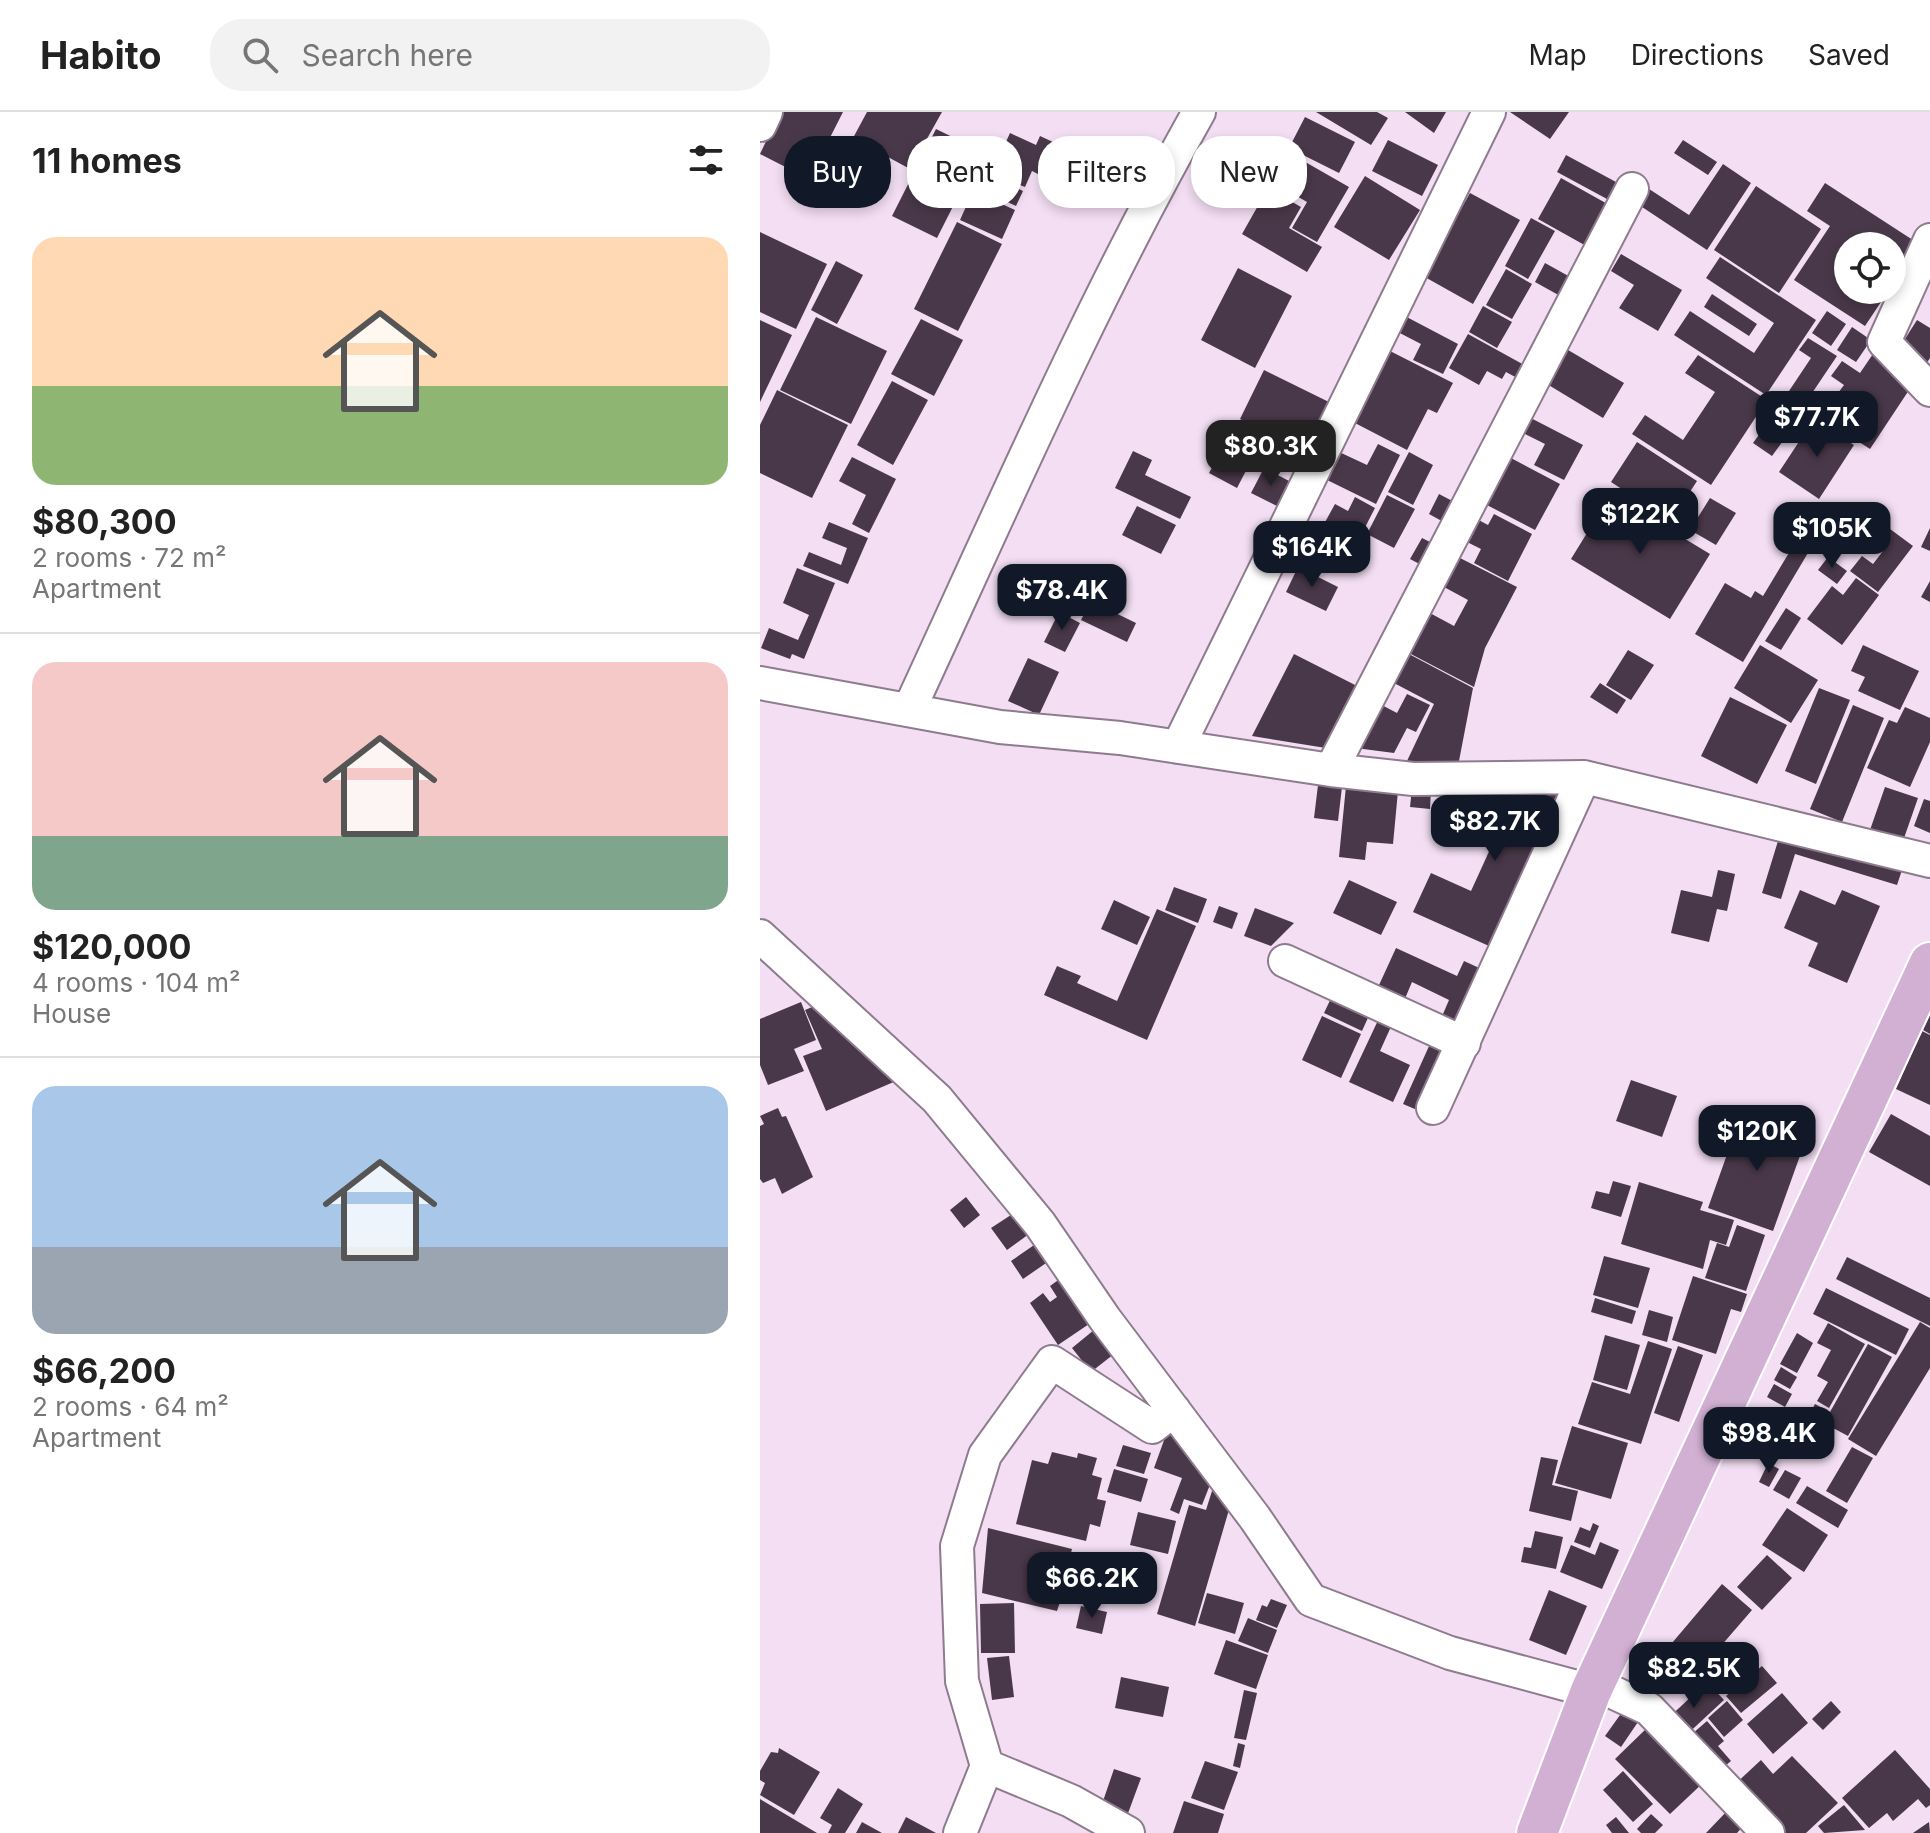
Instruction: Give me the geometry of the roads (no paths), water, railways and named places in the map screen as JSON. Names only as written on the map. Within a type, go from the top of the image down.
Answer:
[{"type":"main road","points":[[1537,1833],[1593,1688],[1930,963]]},
{"type":"street","points":[[760,125],[766,112]]},
{"type":"street","points":[[909,710],[1071,360],[1150,199],[1199,112]]},
{"type":"street","points":[[1178,747],[1489,112]]},
{"type":"street","points":[[1331,770],[1632,189]]},
{"type":"street","points":[[1930,240],[1884,342],[1930,390]]},
{"type":"street","points":[[760,683],[1000,727],[1178,747],[1331,770],[1413,779],[1584,777],[1930,861]]},
{"type":"street","points":[[1433,1108],[1584,777]]},
{"type":"street","points":[[760,936],[937,1099],[1040,1224],[1255,1518],[1311,1600],[1450,1653],[1593,1688],[1649,1709],[1768,1833]]},
{"type":"street","points":[[1285,961],[1464,1043]]},
{"type":"street","points":[[960,1833],[987,1766],[962,1681],[957,1546],[985,1455],[1052,1362],[1152,1427],[1174,1410]]},
{"type":"street","points":[[987,1766],[1071,1801],[1128,1833]]}]
